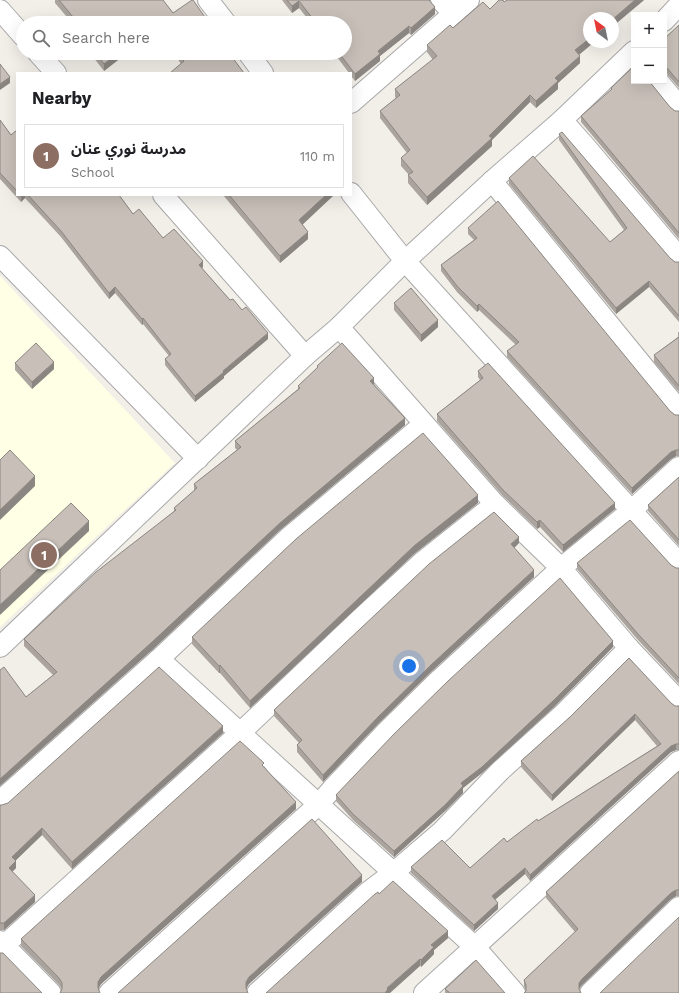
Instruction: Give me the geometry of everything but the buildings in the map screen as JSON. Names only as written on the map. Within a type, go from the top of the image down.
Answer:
[{"type":"street","points":[[208,0],[221,16]]},
{"type":"street","points":[[352,102],[447,7],[469,0]]},
{"type":"street","points":[[667,18],[679,5]]},
{"type":"street","points":[[0,10],[16,28]]},
{"type":"street","points":[[0,647],[305,356],[339,328],[405,260],[562,120],[631,55]]},
{"type":"street","points":[[44,60],[55,72]]},
{"type":"street","points":[[253,60],[262,72]]},
{"type":"street","points":[[661,84],[679,106]]},
{"type":"street","points":[[562,120],[586,146],[679,257]]},
{"type":"street","points":[[492,181],[679,410]]},
{"type":"street","points":[[352,194],[405,260],[679,563]]},
{"type":"street","points":[[164,196],[305,356]]},
{"type":"street","points":[[0,256],[198,458]]},
{"type":"street","points":[[339,328],[495,504],[561,568],[629,648],[679,701]]},
{"type":"street","points":[[0,802],[159,659],[288,538],[424,424]]},
{"type":"street","points":[[109,993],[318,805],[386,732],[440,679],[561,568],[632,510],[679,467]]},
{"type":"street","points":[[51,993],[1,945],[240,733],[422,562],[495,504]]},
{"type":"street","points":[[257,993],[368,892],[393,873],[442,831],[500,771],[562,715],[629,648]]},
{"type":"street","points":[[159,659],[475,947],[515,993]]},
{"type":"street","points":[[424,993],[679,761]]},
{"type":"street","points":[[590,993],[679,907]]},
{"type":"shaded area","points":[[0,276],[175,463],[0,627]]},
{"type":"place","name":"مدرسة نوري عنان","points":[[44,555]]}]
